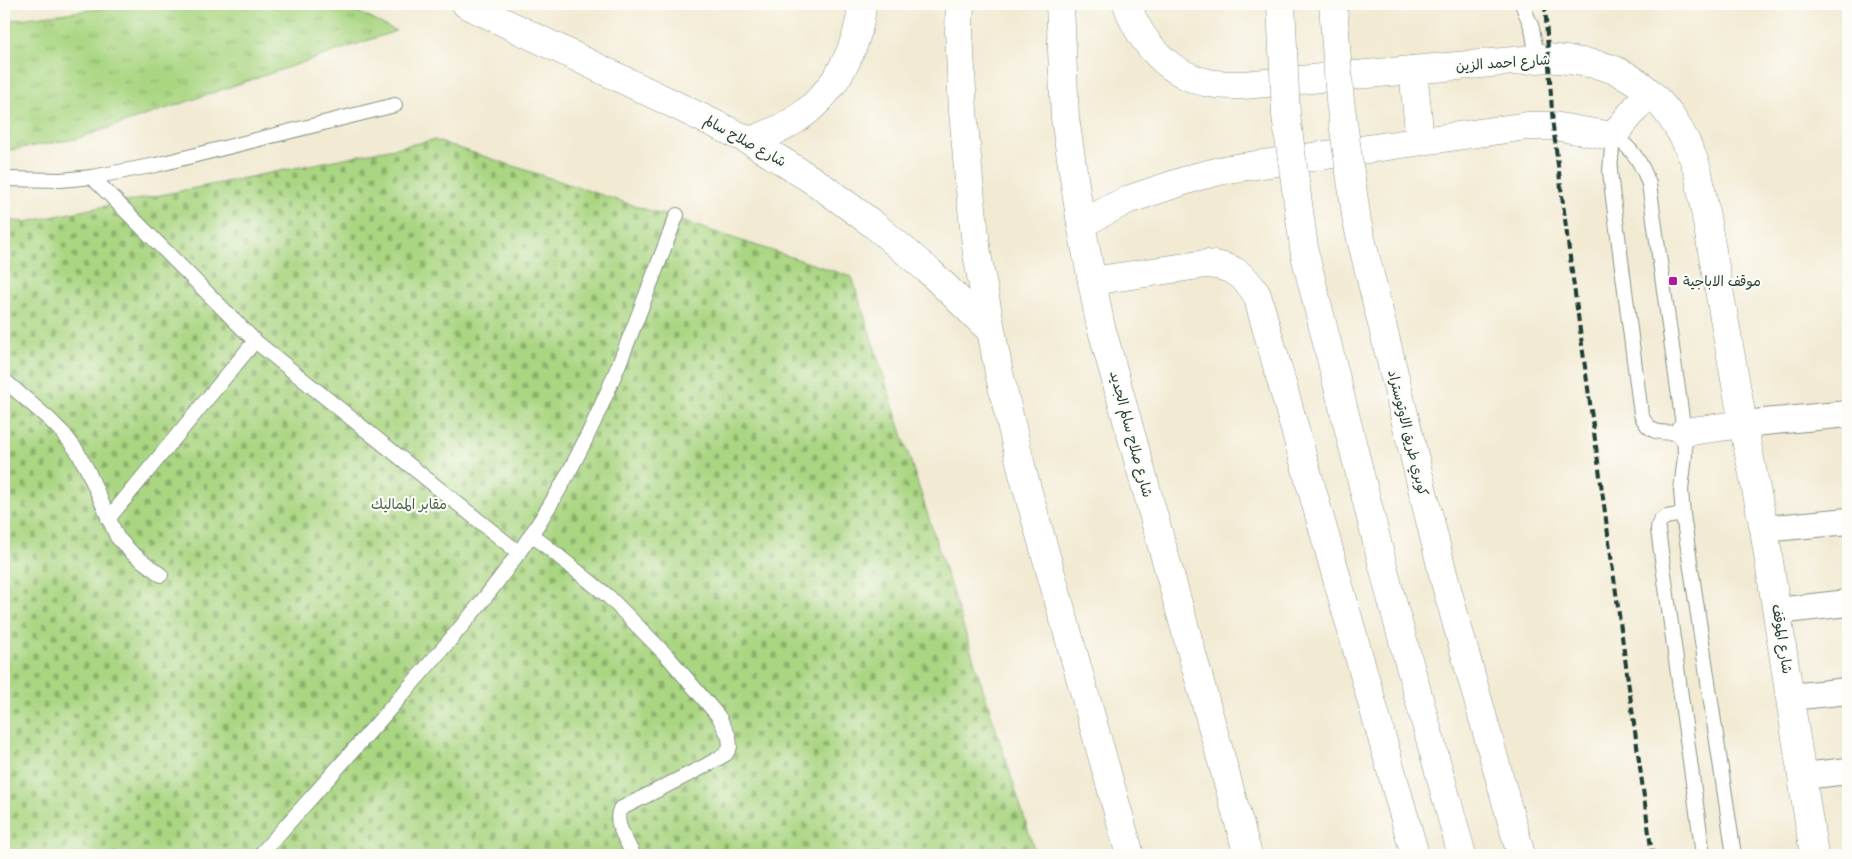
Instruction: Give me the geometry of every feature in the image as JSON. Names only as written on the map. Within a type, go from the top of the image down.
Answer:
[{"type":"main road","name":"شارع صلاح سالم","points":[[466,4],[750,142],[817,183],[873,224],[929,271],[990,330]]},
{"type":"main road","points":[[750,142],[795,120],[815,104],[831,85],[852,49],[858,30],[862,4]]},
{"type":"main road","points":[[960,4],[962,93],[969,181],[977,254],[990,330],[1012,433],[1130,855]]},
{"type":"main road","name":"شارع صلاح سالم الجديد","points":[[1060,4],[1065,118],[1081,224],[1100,323],[1248,855]]},
{"type":"main road","name":"شارع احمد الزين","points":[[1127,4],[1143,39],[1162,60],[1187,76],[1214,84],[1242,85],[1537,58],[1598,65],[1623,74],[1649,92],[1679,129],[1691,150],[1698,172],[1742,424]]},
{"type":"main road","points":[[1281,4],[1286,115],[1305,255],[1388,590],[1462,855]]},
{"type":"main road","name":"كوبري طريق الاوتوستراد","points":[[1333,4],[1340,101],[1357,222],[1444,578],[1521,855]]},
{"type":"main road","points":[[1413,70],[1420,140]]},
{"type":"main road","points":[[1081,224],[1127,200],[1163,187],[1220,171],[1420,140],[1527,126],[1553,126],[1613,136],[1649,92]]},
{"type":"main road","points":[[1092,280],[1206,264],[1222,265],[1236,271],[1249,282],[1257,295],[1415,855]]},
{"type":"main road","points":[[1684,432],[1742,424]]},
{"type":"main road","name":"شارع الموقف","points":[[1742,424],[1764,529],[1814,855]]},
{"type":"street","points":[[1742,424],[1848,414]]},
{"type":"street","points":[[1764,529],[1848,521]]},
{"type":"street","points":[[1777,611],[1848,603]]},
{"type":"street","points":[[1791,697],[1848,691]]},
{"type":"street","points":[[1803,776],[1848,771]]},
{"type":"lane","points":[[1522,4],[1532,28],[1537,58]]},
{"type":"lane","points":[[4,179],[61,180],[92,177],[156,165],[395,105]]},
{"type":"lane","points":[[1684,432],[1657,432],[1650,429],[1644,422],[1641,414],[1610,171],[1613,136],[1623,142],[1635,154],[1644,168],[1649,184],[1684,432],[1686,456],[1681,490],[1683,515],[1734,855]]},
{"type":"lane","points":[[92,177],[255,341],[519,553]]},
{"type":"lane","points":[[260,855],[462,628],[519,553],[553,500],[576,459],[603,401],[677,215]]},
{"type":"lane","points":[[108,519],[255,341]]},
{"type":"lane","points":[[4,380],[64,434],[88,470],[116,537],[132,553],[161,575]]},
{"type":"lane","points":[[1683,515],[1663,518],[1660,521],[1658,530],[1703,855]]},
{"type":"lane","points":[[531,534],[609,597],[669,658],[719,716],[729,737],[730,747],[726,754],[620,809],[617,814],[618,823],[633,855]]},
{"type":"green space","points":[[137,4],[342,4],[396,31],[76,139],[4,151],[4,21]]},
{"type":"green space","name":"مقابر المماليك","points":[[434,140],[852,277],[1036,855],[4,855],[4,220],[26,222]]},
{"type":"railway","points":[[1545,4],[1553,126],[1652,855]]},
{"type":"place","name":"موقف الاباجية","points":[[1673,281]]}]
